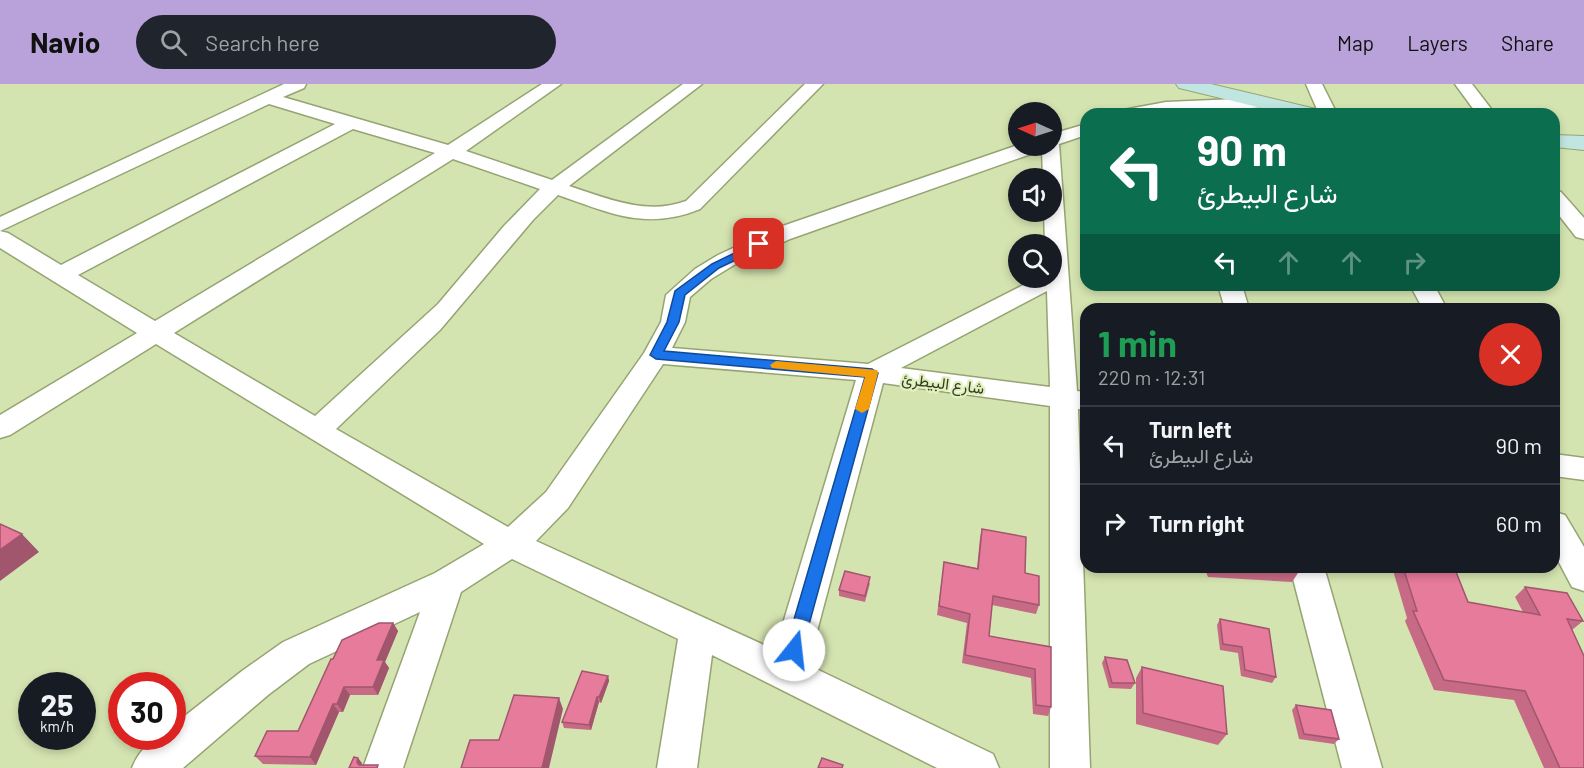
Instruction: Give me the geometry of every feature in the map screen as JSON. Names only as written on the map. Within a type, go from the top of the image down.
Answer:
[{"type":"main road","points":[[1186,84],[1285,108]]},
{"type":"main road","points":[[1560,141],[1584,143]]},
{"type":"street","points":[[0,225],[298,84]]},
{"type":"street","points":[[317,431],[352,395],[440,316],[554,187],[694,84]]},
{"type":"street","points":[[267,98],[451,152],[634,214],[673,213],[688,209],[815,84]]},
{"type":"street","points":[[1314,84],[1325,108]]},
{"type":"street","points":[[1463,84],[1481,108]]},
{"type":"street","points":[[0,428],[451,152],[539,87]]},
{"type":"street","points":[[1205,108],[1261,103]]},
{"type":"street","points":[[60,274],[350,123]]},
{"type":"street","points":[[1062,137],[1080,131]]},
{"type":"street","points":[[152,768],[255,683],[296,653],[447,583],[510,544],[544,516],[656,355],[673,322],[680,294],[726,260],[793,230],[1008,155]]},
{"type":"street","points":[[1051,156],[1054,234]]},
{"type":"street","points":[[1560,203],[1584,232]]},
{"type":"street","points":[[0,238],[317,431],[510,544],[787,673],[979,768]]},
{"type":"street","points":[[787,673],[872,373],[1034,288]]},
{"type":"street","points":[[1058,288],[1075,400],[1071,768]]},
{"type":"street","name":"شارع البيطرئ","points":[[656,355],[872,373],[1075,400]]},
{"type":"street","points":[[1560,466],[1584,469]]},
{"type":"street","points":[[1560,535],[1584,577]]},
{"type":"street","points":[[1309,573],[1362,768]]},
{"type":"street","points":[[383,768],[447,583]]},
{"type":"street","points":[[677,768],[697,633]]},
{"type":"building","points":[[0,524],[22,534],[0,550]]},
{"type":"building","points":[[982,529],[1026,537],[1025,573],[1039,576],[1039,605],[993,596],[989,636],[1051,647],[1051,707],[1036,705],[1035,669],[965,655],[970,614],[939,606],[944,562],[978,569]]},
{"type":"building","points":[[845,571],[870,577],[865,596],[839,590]]},
{"type":"building","points":[[1405,573],[1456,573],[1468,602],[1540,615],[1525,587],[1567,593],[1583,621],[1567,619],[1584,656],[1584,768],[1560,768],[1525,691],[1444,680],[1413,611],[1417,611]]},
{"type":"building","points":[[1220,619],[1269,629],[1276,677],[1245,670],[1242,647],[1223,644]]},
{"type":"building","points":[[379,623],[393,623],[377,660],[384,660],[373,687],[344,687],[337,704],[333,704],[310,757],[255,756],[267,731],[298,731],[342,640]]},
{"type":"building","points":[[1105,657],[1127,660],[1135,683],[1112,683]]},
{"type":"building","points":[[1142,667],[1223,686],[1227,734],[1143,713]]},
{"type":"building","points":[[582,671],[608,676],[597,697],[589,725],[562,722]]},
{"type":"building","points":[[514,695],[559,698],[542,768],[461,768],[470,740],[499,740]]},
{"type":"building","points":[[1296,705],[1331,710],[1339,739],[1304,734]]},
{"type":"building","points":[[354,757],[358,758],[359,765],[378,765],[377,768],[349,768]]},
{"type":"building","points":[[822,758],[843,765],[842,768],[818,768]]},
{"type":"slow traffic","points":[[776,365],[872,373],[862,409]]},
{"type":"route","points":[[759,244],[716,266],[678,296],[673,322],[656,355],[872,373],[794,650]]}]
